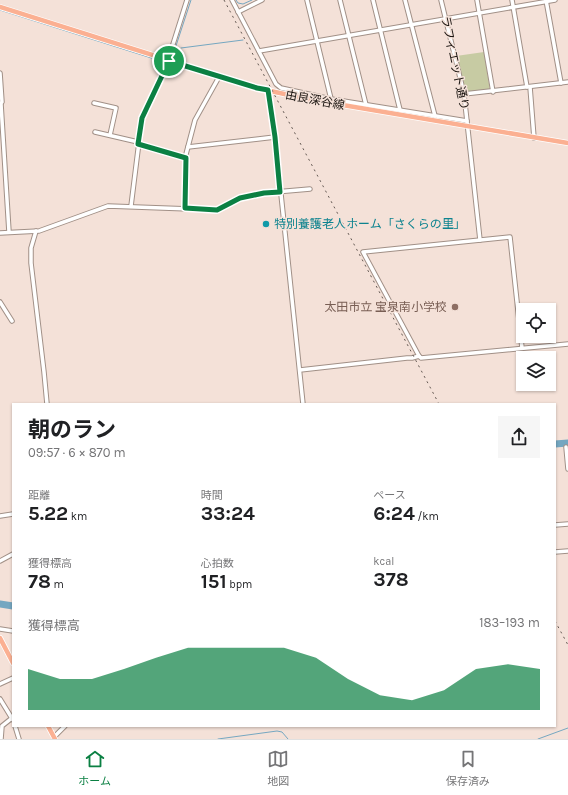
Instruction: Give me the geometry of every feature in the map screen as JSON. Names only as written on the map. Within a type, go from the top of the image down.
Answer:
[{"type":"main road","name":"由良深谷線","points":[[0,8],[219,77],[268,90],[307,99],[467,124],[534,138],[568,143]]},
{"type":"main road","points":[[0,638],[12,661]]},
{"type":"main road","points":[[48,727],[54,738]]},
{"type":"street","points":[[131,206],[142,118],[168,61],[187,0]]},
{"type":"street","points":[[232,0],[278,86],[331,99],[435,116],[467,124]]},
{"type":"street","points":[[238,12],[262,0]]},
{"type":"street","points":[[307,0],[331,99]]},
{"type":"street","points":[[340,0],[366,104]]},
{"type":"street","points":[[373,0],[400,110]]},
{"type":"street","points":[[405,0],[435,116]]},
{"type":"street","name":"ラフィエット通り","points":[[440,0],[464,94],[480,240]]},
{"type":"street","points":[[477,0],[493,92]]},
{"type":"street","points":[[512,0],[529,87],[534,138]]},
{"type":"street","points":[[259,52],[555,0]]},
{"type":"street","points":[[546,1],[561,83]]},
{"type":"street","points":[[0,73],[9,232]]},
{"type":"street","points":[[185,208],[186,158],[195,120],[219,77]]},
{"type":"street","points":[[464,94],[493,92],[568,82]]},
{"type":"street","points":[[268,90],[275,137],[303,403]]},
{"type":"street","points":[[94,103],[116,108],[110,135]]},
{"type":"street","points":[[95,132],[138,143],[186,158]]},
{"type":"street","points":[[188,147],[275,137]]},
{"type":"street","points":[[0,233],[36,231],[108,206],[217,210],[240,198],[264,193],[310,190]]},
{"type":"street","points":[[36,231],[31,248],[31,263],[47,403]]},
{"type":"street","points":[[419,356],[363,252],[510,237],[522,348]]},
{"type":"street","points":[[0,302],[12,321]]},
{"type":"street","points":[[300,370],[419,356],[421,358],[568,344]]},
{"type":"street","points":[[566,447],[568,469]]},
{"type":"street","points":[[0,516],[12,514]]},
{"type":"street","points":[[556,525],[568,524]]},
{"type":"street","points":[[556,552],[568,550]]},
{"type":"street","points":[[0,561],[12,555]]},
{"type":"street","points":[[0,629],[12,631]]},
{"type":"street","points":[[0,684],[12,678]]},
{"type":"street","points":[[0,699],[12,719],[2,726],[1,739]]},
{"type":"street","points":[[15,727],[19,739]]},
{"type":"street","points":[[54,738],[65,727]]},
{"type":"green space","points":[[484,52],[490,90],[465,93],[456,56]]},
{"type":"waterway","points":[[172,58],[191,0]]},
{"type":"waterway","points":[[236,0],[238,3],[243,4],[252,0]]},
{"type":"waterway","points":[[0,10],[164,62]]},
{"type":"waterway","points":[[181,48],[243,40]]},
{"type":"waterway","points":[[556,444],[568,443]]},
{"type":"waterway","points":[[0,604],[12,606]]},
{"type":"waterway","points":[[538,739],[568,728]]},
{"type":"waterway","points":[[218,739],[277,731],[282,732],[288,739]]},
{"type":"railway","points":[[224,0],[438,403]]},
{"type":"railway","points":[[556,623],[568,645]]},
{"type":"place","name":"特別養護老人ホーム「さくらの里」","points":[[266,224]]},
{"type":"place","name":"太田市立 宝泉南小学校","points":[[455,307]]},
{"type":"route","points":[[169,61],[219,77],[268,90],[271,102],[280,192],[264,193],[240,198],[217,210],[185,208],[186,158],[138,144],[142,118],[169,61]]}]
